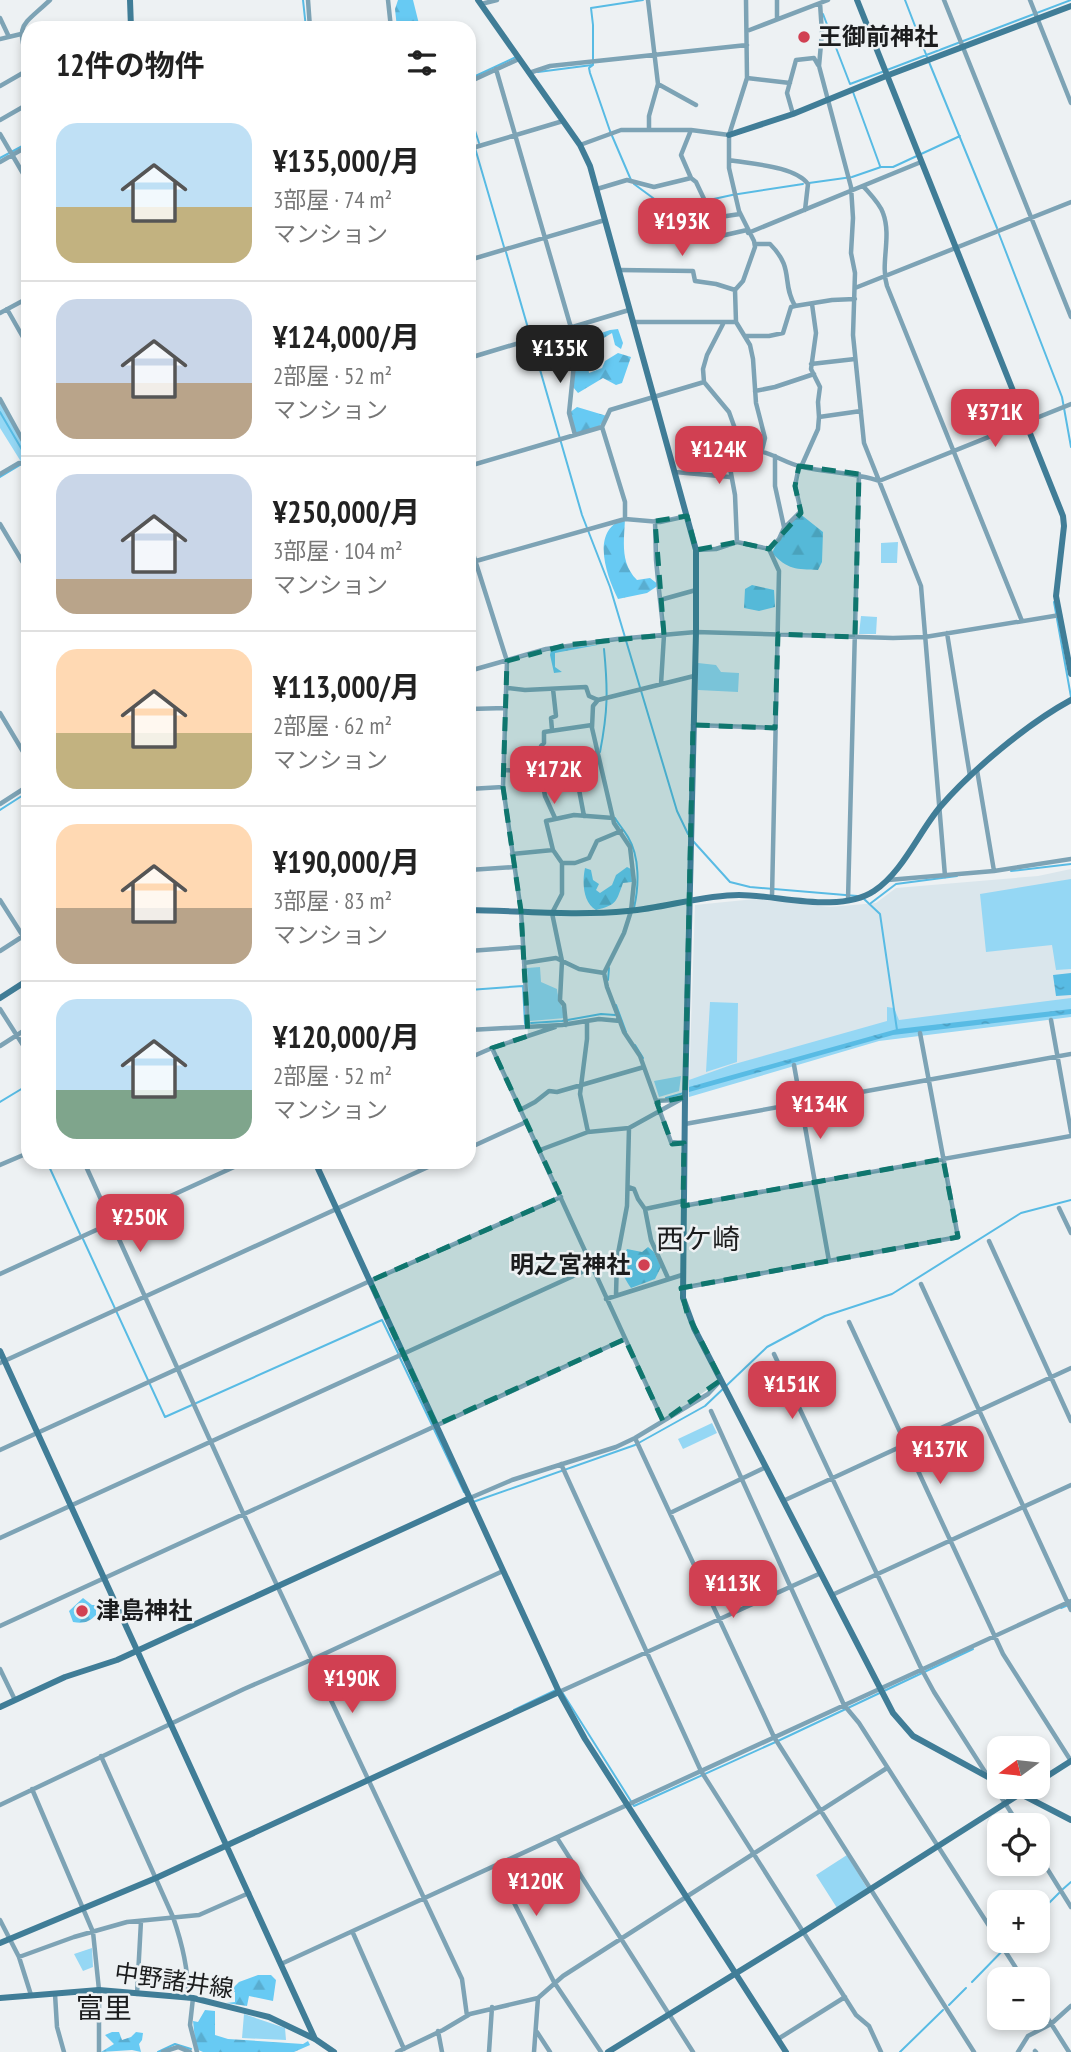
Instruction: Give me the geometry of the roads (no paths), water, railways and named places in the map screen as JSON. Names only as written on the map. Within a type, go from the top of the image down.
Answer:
[{"type":"street","points":[[27,21],[50,0]]},
{"type":"street","points":[[130,0],[131,21]]},
{"type":"street","points":[[309,0],[310,21]]},
{"type":"street","points":[[388,0],[390,21]]},
{"type":"street","points":[[497,0],[479,2],[580,145],[590,166],[696,550],[686,1084],[683,1097],[682,1288],[687,1313],[893,1713],[913,1736],[987,1777]]},
{"type":"street","points":[[648,0],[658,84],[649,116],[649,130]]},
{"type":"street","points":[[746,0],[747,78],[729,135],[729,160],[733,191],[740,214],[755,244],[743,281],[735,290],[736,322],[750,345],[753,359],[756,403],[765,438],[762,450]]},
{"type":"street","points":[[777,0],[777,19]]},
{"type":"street","points":[[747,31],[811,3],[820,4],[828,0]]},
{"type":"street","points":[[857,0],[1062,516],[1064,526],[1056,596],[1071,674]]},
{"type":"street","points":[[944,0],[1071,317]]},
{"type":"street","points":[[1030,0],[1071,103]]},
{"type":"street","points":[[819,66],[822,33],[820,4]]},
{"type":"street","points":[[580,145],[621,130],[691,130],[729,135],[793,114],[961,43],[1036,15],[1071,6]]},
{"type":"street","points":[[0,18],[9,37]]},
{"type":"street","points":[[0,38],[21,34]]},
{"type":"street","points":[[529,73],[550,66],[747,45]]},
{"type":"street","points":[[793,114],[788,93],[796,60],[814,58],[819,66],[851,187],[851,253],[855,273],[853,335],[864,443],[921,586],[945,876]]},
{"type":"street","points":[[476,79],[519,59]]},
{"type":"street","points":[[496,69],[576,345],[569,413],[575,435]]},
{"type":"street","points":[[0,86],[21,74]]},
{"type":"street","points":[[747,78],[790,83]]},
{"type":"street","points":[[658,84],[696,105]]},
{"type":"street","points":[[0,120],[21,108]]},
{"type":"street","points":[[476,147],[563,121]]},
{"type":"street","points":[[691,130],[681,155],[715,219]]},
{"type":"street","points":[[0,134],[21,170]]},
{"type":"street","points":[[0,162],[21,150]]},
{"type":"street","points":[[729,160],[790,171],[803,177],[807,184],[805,210]]},
{"type":"street","points":[[699,241],[748,232],[921,162]]},
{"type":"street","points":[[597,189],[627,180],[654,187],[691,178]]},
{"type":"street","points":[[863,186],[883,211],[888,237],[885,277],[1022,621]]},
{"type":"street","points":[[855,288],[1071,202]]},
{"type":"street","points":[[690,225],[740,214]]},
{"type":"street","points":[[476,258],[605,220]]},
{"type":"street","points":[[755,244],[770,244],[785,263],[790,297],[795,306]]},
{"type":"street","points":[[618,270],[693,271],[695,281],[735,290]]},
{"type":"street","points":[[745,336],[783,333],[791,307],[855,299]]},
{"type":"street","points":[[0,313],[21,302]]},
{"type":"street","points":[[769,549],[801,511],[795,486],[800,467],[818,429],[820,387],[811,364],[816,333],[812,304]]},
{"type":"street","points":[[7,309],[21,334]]},
{"type":"street","points":[[476,356],[629,310]]},
{"type":"street","points":[[633,322],[736,322]]},
{"type":"street","points":[[723,324],[707,355],[703,369],[704,382],[729,412],[743,451]]},
{"type":"street","points":[[811,364],[855,359]]},
{"type":"street","points":[[755,391],[814,374]]},
{"type":"street","points":[[625,519],[625,502],[602,427],[610,410],[704,382]]},
{"type":"street","points":[[0,399],[21,437]]},
{"type":"street","points":[[737,542],[735,495],[730,477],[732,462],[743,451],[762,450],[800,467],[859,474],[879,481],[1071,404]]},
{"type":"street","points":[[819,417],[861,411]]},
{"type":"street","points":[[476,464],[602,427]]},
{"type":"street","points":[[775,456],[775,486],[784,528]]},
{"type":"street","points":[[0,474],[21,463]]},
{"type":"street","points":[[675,471],[730,477]]},
{"type":"street","points":[[848,901],[859,474]]},
{"type":"street","points":[[1062,516],[1071,514]]},
{"type":"street","points":[[476,561],[625,519],[669,521],[687,516]]},
{"type":"street","points":[[655,521],[664,635],[661,684]]},
{"type":"street","points":[[0,524],[21,559]]},
{"type":"street","points":[[696,550],[716,549],[737,542],[769,549]]},
{"type":"street","points":[[769,549],[779,571],[772,897]]},
{"type":"street","points":[[476,573],[507,661],[503,787],[522,911],[528,1027]]},
{"type":"street","points":[[660,600],[697,590]]},
{"type":"street","points":[[476,669],[556,647],[696,632],[925,637],[1060,615]]},
{"type":"street","points":[[947,634],[970,776]]},
{"type":"street","points":[[684,1143],[671,1142],[640,1056],[624,1032],[604,973],[624,933],[631,911],[633,861],[630,847],[613,818],[592,725],[593,706],[598,700],[694,676]]},
{"type":"street","points":[[507,688],[586,687],[589,696],[598,700]]},
{"type":"street","points":[[552,689],[555,716],[551,718],[552,730]]},
{"type":"street","points":[[476,910],[590,914],[631,911],[726,895],[848,901],[875,891],[887,880],[940,807],[970,776],[1028,728],[1071,700]]},
{"type":"street","points":[[476,709],[506,708]]},
{"type":"street","points":[[0,713],[21,748]]},
{"type":"street","points":[[548,766],[541,746],[544,743],[544,732],[592,725]]},
{"type":"street","points":[[693,725],[775,728]]},
{"type":"street","points":[[504,770],[540,770],[597,753]]},
{"type":"street","points":[[571,760],[584,816]]},
{"type":"street","points":[[540,770],[545,796],[555,818]]},
{"type":"street","points":[[977,770],[995,871]]},
{"type":"street","points":[[476,789],[503,787]]},
{"type":"street","points":[[0,804],[21,790]]},
{"type":"street","points":[[564,1025],[564,1005],[560,999],[562,961],[552,913],[562,894],[562,863],[553,850],[546,821],[584,816],[613,818]]},
{"type":"street","points":[[562,863],[575,863],[589,858],[597,841],[621,831]]},
{"type":"street","points":[[512,854],[553,850]]},
{"type":"street","points":[[887,880],[995,871],[1071,859]]},
{"type":"street","points":[[476,870],[515,867]]},
{"type":"street","points":[[0,900],[21,929]]},
{"type":"street","points":[[0,951],[21,937]]},
{"type":"street","points":[[476,950],[523,947]]},
{"type":"street","points":[[524,963],[556,958],[579,969],[604,973]]},
{"type":"street","points":[[0,998],[21,984]]},
{"type":"street","points":[[0,1009],[21,1042]]},
{"type":"street","points":[[645,1209],[815,1183],[1071,1134],[1052,1020]]},
{"type":"street","points":[[587,1021],[580,1094],[588,1132]]},
{"type":"street","points":[[476,1030],[620,1021]]},
{"type":"street","points":[[476,1055],[564,1025]]},
{"type":"street","points":[[0,1046],[21,1032]]},
{"type":"street","points":[[682,1288],[958,1237],[920,1033]]},
{"type":"street","points":[[492,1048],[663,1421]]},
{"type":"street","points":[[684,1124],[1071,1054]]},
{"type":"street","points":[[794,1065],[829,1261]]},
{"type":"street","points":[[520,1110],[549,1091],[557,1093],[644,1067]]},
{"type":"street","points":[[656,1101],[683,1097]]},
{"type":"street","points":[[540,1150],[588,1132],[629,1128],[683,1097]]},
{"type":"street","points":[[476,1145],[526,1122]]},
{"type":"street","points":[[616,1295],[617,1259],[628,1187],[629,1128]]},
{"type":"street","points":[[0,1165],[21,1156]]},
{"type":"street","points":[[87,1169],[243,1513],[462,1979],[467,2016]]},
{"type":"street","points":[[0,1274],[230,1169]]},
{"type":"street","points":[[318,1169],[559,1692],[585,1739],[784,2051]]},
{"type":"street","points":[[2,1362],[424,1169]]},
{"type":"street","points":[[628,1187],[634,1189],[645,1209],[651,1240],[668,1278]]},
{"type":"street","points":[[0,1450],[561,1197]]},
{"type":"street","points":[[1059,1208],[1071,1233]]},
{"type":"street","points":[[989,1241],[1071,1421]]},
{"type":"street","points":[[0,1538],[593,1267],[617,1259]]},
{"type":"street","points":[[606,1299],[682,1275]]},
{"type":"street","points":[[920,1284],[1071,1610]]},
{"type":"street","points":[[849,1322],[1003,1654],[1071,1761],[1050,1774]]},
{"type":"street","points":[[0,1626],[625,1339]]},
{"type":"street","points":[[0,1351],[2,1362],[105,1578],[315,2039]]},
{"type":"street","points":[[774,1354],[922,1670],[987,1776]]},
{"type":"street","points":[[783,1501],[1071,1368]]},
{"type":"street","points":[[0,1707],[65,1677],[111,1663],[512,1480],[616,1447],[708,1394],[721,1380]]},
{"type":"street","points":[[711,1411],[844,1705],[859,1723],[1015,1967]]},
{"type":"street","points":[[635,1438],[774,1737],[974,2052]]},
{"type":"street","points":[[561,1464],[701,1772],[845,1997],[860,2019],[869,2026],[881,2052]]},
{"type":"street","points":[[670,1513],[766,1467]]},
{"type":"street","points":[[832,1595],[1071,1485]]},
{"type":"street","points":[[0,1805],[244,1689],[503,1571]]},
{"type":"street","points":[[0,1943],[156,1878],[821,1573]]},
{"type":"street","points":[[281,1965],[1069,1602]]},
{"type":"street","points":[[0,1669],[15,1700]]},
{"type":"street","points":[[101,1756],[181,1940],[189,1982],[190,2025],[197,2052]]},
{"type":"street","points":[[397,2052],[467,2016],[492,2007],[538,1998],[554,1982],[620,1938],[887,1768]]},
{"type":"street","points":[[32,1789],[93,1932],[99,1990],[99,2052]]},
{"type":"street","points":[[1002,1799],[1011,1813]]},
{"type":"street","points":[[608,2052],[1012,1799]]},
{"type":"street","points":[[1030,1799],[1071,1819]]},
{"type":"street","points":[[557,1838],[693,2052]]},
{"type":"street","points":[[496,1867],[554,1982],[601,2052]]},
{"type":"street","points":[[1050,1873],[1071,1907]]},
{"type":"street","points":[[19,1957],[127,1922],[199,1915],[249,1892]]},
{"type":"street","points":[[0,1920],[19,1957],[31,1995]]},
{"type":"street","points":[[137,1994],[141,1921]]},
{"type":"street","points":[[353,1933],[404,2049]]},
{"type":"street","name":"中野諸井線","points":[[0,1998],[99,1990],[190,1998],[269,2017],[315,2039],[334,2052]]},
{"type":"street","points":[[55,1993],[57,2027],[64,2052]]},
{"type":"street","points":[[777,2039],[845,1997]]},
{"type":"street","points":[[534,2052],[538,1998]]},
{"type":"street","points":[[1018,2052],[1028,2036],[1051,2024],[1071,2006]]},
{"type":"street","points":[[489,2052],[492,2007]]},
{"type":"street","points":[[1051,2024],[1069,2052]]},
{"type":"street","points":[[438,2031],[442,2052]]},
{"type":"street","points":[[537,2032],[550,2052]]},
{"type":"street","points":[[165,2051],[178,2047],[190,2052]]},
{"type":"water","points":[[1071,973],[1071,995],[1056,996],[1053,975]]},
{"type":"water","points":[[1071,1009],[1071,1014],[893,1035],[689,1092],[689,1087],[897,1029]]},
{"type":"waterway","points":[[303,0],[305,21]]},
{"type":"waterway","points":[[631,180],[590,73],[589,68],[593,65],[591,8],[643,0]]},
{"type":"waterway","points":[[905,0],[927,57]]},
{"type":"waterway","points":[[887,70],[1071,0]]},
{"type":"waterway","points":[[823,14],[850,84]]},
{"type":"waterway","points":[[476,76],[516,57]]},
{"type":"waterway","points":[[929,62],[997,228]]},
{"type":"waterway","points":[[538,72],[592,65]]},
{"type":"waterway","points":[[850,84],[882,72]]},
{"type":"waterway","points":[[853,92],[880,166]]},
{"type":"waterway","points":[[476,134],[479,143]]},
{"type":"waterway","points":[[809,183],[852,177],[881,167],[893,167],[960,136]]},
{"type":"waterway","points":[[0,158],[21,147]]},
{"type":"waterway","points":[[476,151],[504,247]]},
{"type":"waterway","points":[[634,184],[668,209],[732,195],[803,184]]},
{"type":"waterway","points":[[999,234],[1062,397],[1071,447]]},
{"type":"waterway","points":[[506,252],[582,515],[610,587],[677,811],[688,834]]},
{"type":"waterway","points":[[0,412],[21,448]]},
{"type":"waterway","points":[[0,477],[20,465]]},
{"type":"waterway","points":[[1054,602],[1071,697]]},
{"type":"waterway","points":[[600,752],[607,700],[604,649]]},
{"type":"waterway","points":[[0,810],[21,796]]},
{"type":"waterway","points":[[615,818],[635,853],[637,890],[634,908]]},
{"type":"waterway","points":[[693,841],[730,882],[750,887],[857,896]]},
{"type":"waterway","points":[[1011,871],[1071,864]]},
{"type":"waterway","points":[[871,903],[896,884],[957,876]]},
{"type":"waterway","points":[[863,898],[880,914],[897,1030]]},
{"type":"waterway","points":[[608,980],[609,968]]},
{"type":"waterway","points":[[476,989],[523,986],[525,1024]]},
{"type":"waterway","points":[[616,1005],[626,1032]]},
{"type":"waterway","points":[[531,1023],[601,1014],[615,1015]]},
{"type":"waterway","points":[[635,1045],[643,1058]]},
{"type":"waterway","points":[[0,1102],[21,1089]]},
{"type":"waterway","points":[[666,1098],[684,1093]]},
{"type":"waterway","points":[[50,1169],[80,1234]]},
{"type":"waterway","points":[[473,1502],[635,1445],[705,1406],[767,1347],[825,1316],[892,1294],[1021,1213],[1071,1200]]},
{"type":"waterway","points":[[83,1239],[165,1417],[382,1320],[398,1353]]},
{"type":"waterway","points":[[400,1358],[464,1492]]},
{"type":"waterway","points":[[1061,1608],[1071,1604]]},
{"type":"waterway","points":[[562,1692],[634,1806],[973,1649]]},
{"type":"waterway","points":[[514,1710],[556,1690]]},
{"type":"waterway","points":[[1063,1889],[1071,1882]]},
{"type":"waterway","points":[[1050,1902],[1059,1893]]},
{"type":"waterway","points":[[972,1982],[1000,1953]]},
{"type":"waterway","points":[[949,2005],[966,1988]]},
{"type":"waterway","points":[[900,2052],[943,2010]]},
{"type":"waterway","points":[[158,2052],[175,2044],[191,2049]]},
{"type":"place","name":"王御前神社","points":[[804,37]]},
{"type":"place","name":"明之宮神社","points":[[644,1265]]},
{"type":"place","name":"津島神社","points":[[82,1611]]},
{"type":"district","name":"西ケ崎","points":[[698,1239]]},
{"type":"district","name":"富里","points":[[104,2008]]}]
